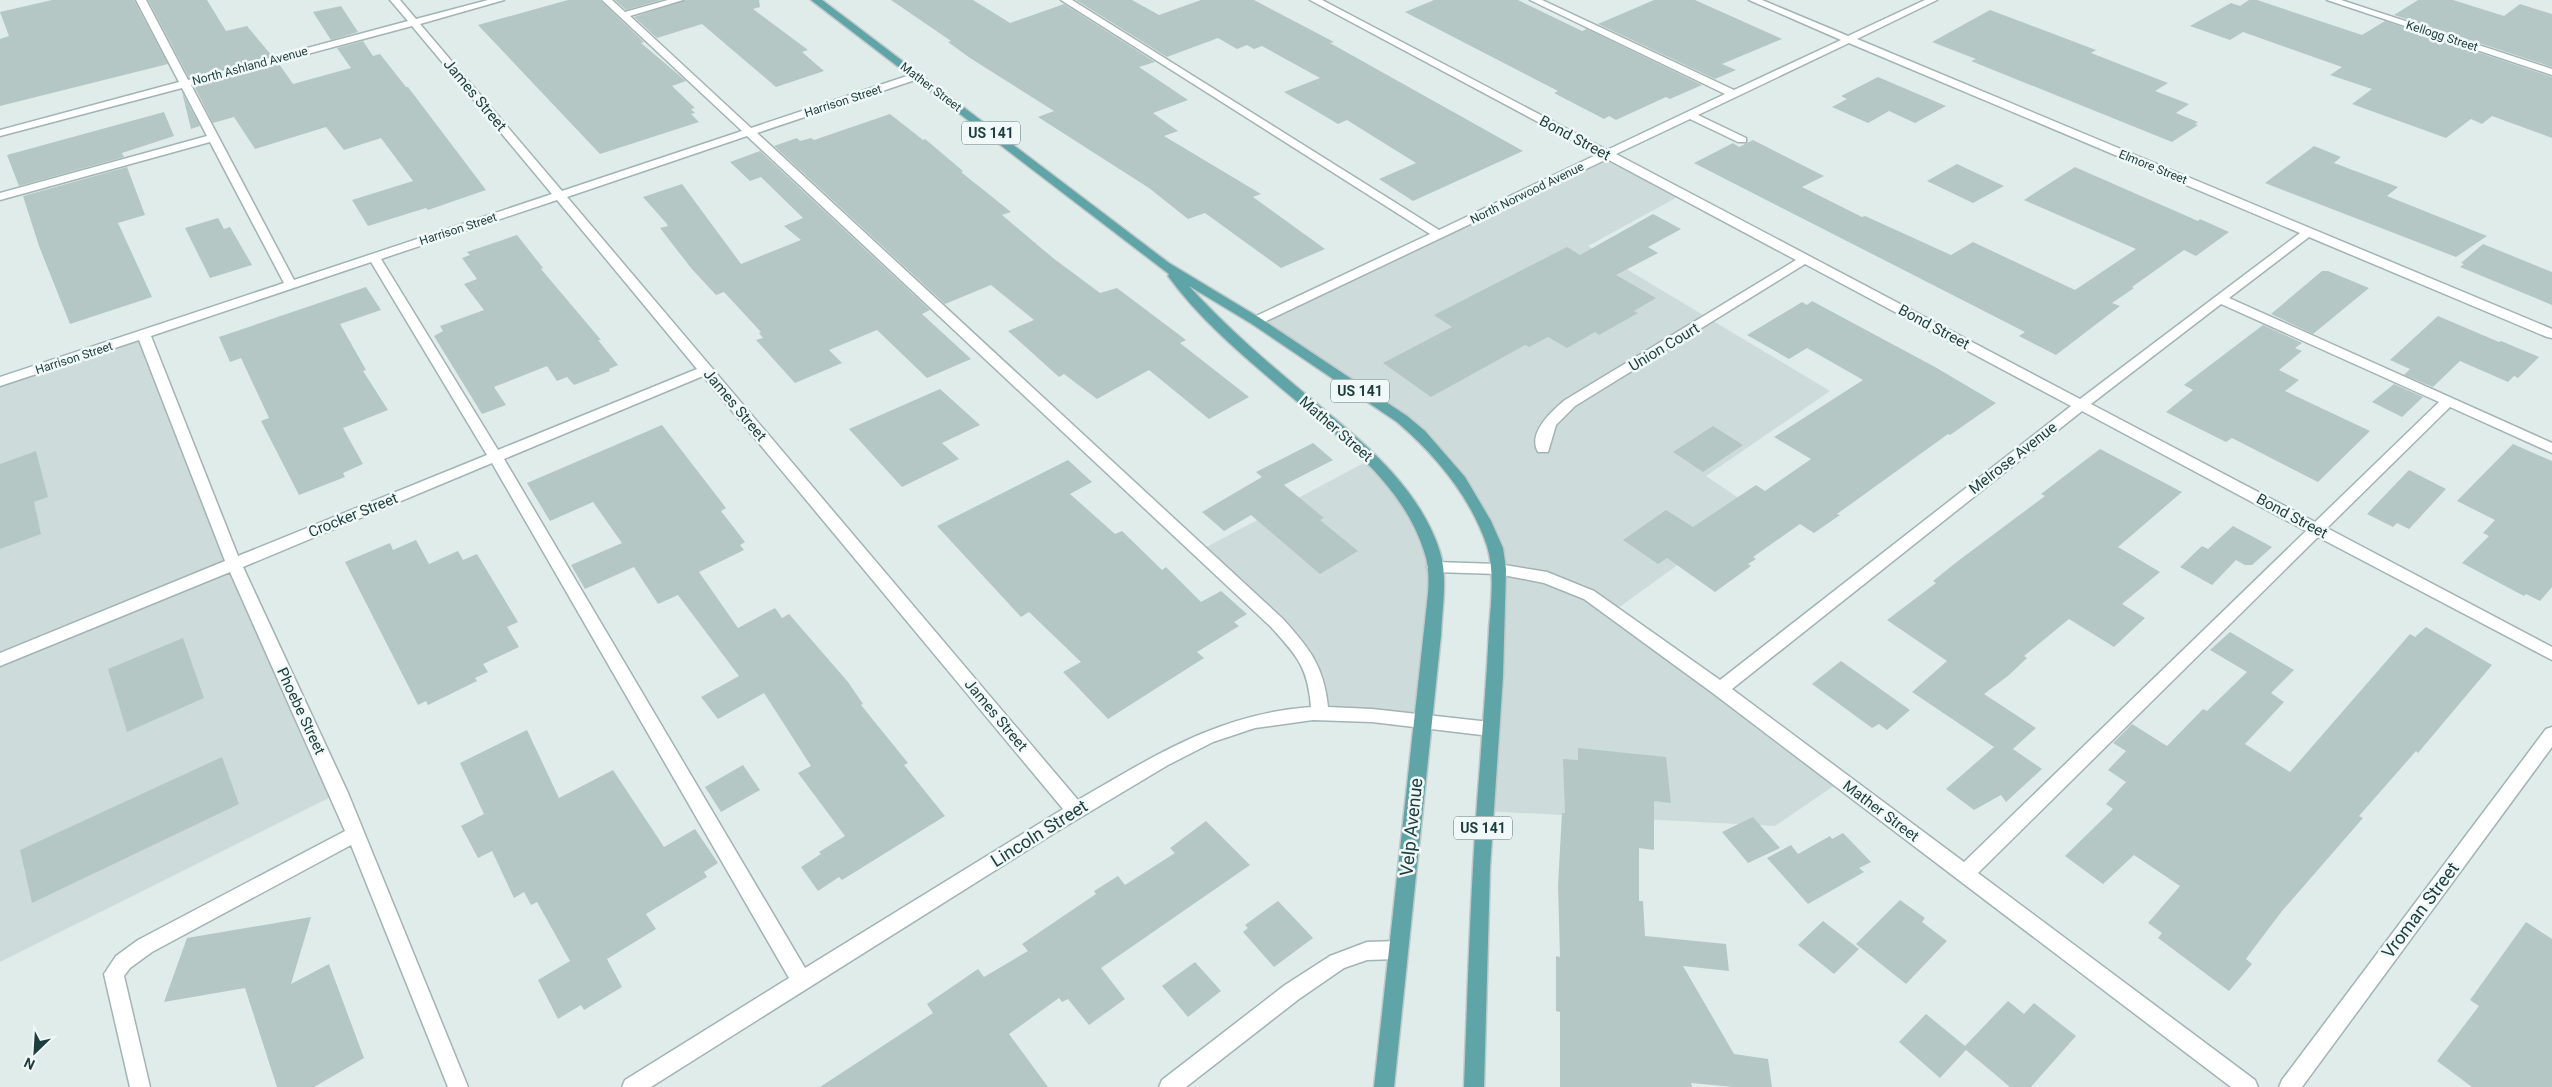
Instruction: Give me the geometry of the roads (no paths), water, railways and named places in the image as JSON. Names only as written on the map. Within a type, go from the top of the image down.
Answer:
[{"type":"main road","name":"Mather Street","points":[[816,0],[1165,266],[1256,321],[1420,434],[1460,480],[1484,521],[1495,548],[1498,569]]},
{"type":"main road","name":"Mather Street","points":[[1165,266],[1205,312],[1375,463],[1394,485],[1422,528],[1435,567]]},
{"type":"main road","name":"Velp Avenue","points":[[1384,1087],[1397,950],[1433,635],[1435,567]]},
{"type":"main road","name":"US 141","points":[[1474,1087],[1481,858],[1500,594],[1498,569]]},
{"type":"street","points":[[142,0],[291,285]]},
{"type":"street","name":"James Street","points":[[395,0],[1075,810]]},
{"type":"street","name":"North Ashland Avenue","points":[[0,133],[499,0]]},
{"type":"street","points":[[607,0],[747,133],[954,321],[1276,623],[1305,656],[1312,669],[1316,679],[1320,715]]},
{"type":"street","points":[[623,16],[678,0]]},
{"type":"street","points":[[1066,0],[1440,235]]},
{"type":"street","name":"Bond Street","points":[[1315,0],[2552,654]]},
{"type":"street","points":[[1535,0],[1733,94]]},
{"type":"street","name":"Elmore Street","points":[[1754,0],[2552,334]]},
{"type":"street","name":"North Norwood Avenue","points":[[1256,321],[1733,94],[1850,41],[1932,0]]},
{"type":"street","name":"Kellogg Street","points":[[2332,0],[2552,72]]},
{"type":"street","name":"Harrison Street","points":[[0,382],[917,76]]},
{"type":"street","points":[[1690,115],[1742,140]]},
{"type":"street","points":[[0,197],[215,138]]},
{"type":"street","name":"Melrose Avenue","points":[[1720,689],[2081,405],[2309,231]]},
{"type":"street","points":[[374,257],[495,456],[802,981]]},
{"type":"street","name":"Union Court","points":[[1542,449],[1543,434],[1559,412],[1570,402],[1806,259]]},
{"type":"street","points":[[2220,299],[2552,448]]},
{"type":"street","name":"Phoebe Street","points":[[144,335],[234,564],[356,834],[458,1087]]},
{"type":"street","name":"Crocker Street","points":[[0,660],[706,370]]},
{"type":"street","points":[[1965,873],[2448,402]]},
{"type":"street","name":"Mather Street","points":[[1435,567],[1498,569],[1547,578],[1589,595],[1720,689],[2248,1087]]},
{"type":"street","name":"Lincoln Street","points":[[632,1087],[1075,810],[1180,749],[1256,721],[1284,716],[1358,715],[1490,729]]},
{"type":"street","name":"Vroman Street","points":[[2289,1087],[2552,734]]},
{"type":"street","points":[[140,1087],[114,974],[123,962],[144,946],[356,834]]},
{"type":"street","points":[[1169,1087],[1292,992],[1337,962],[1367,951],[1397,950]]}]
